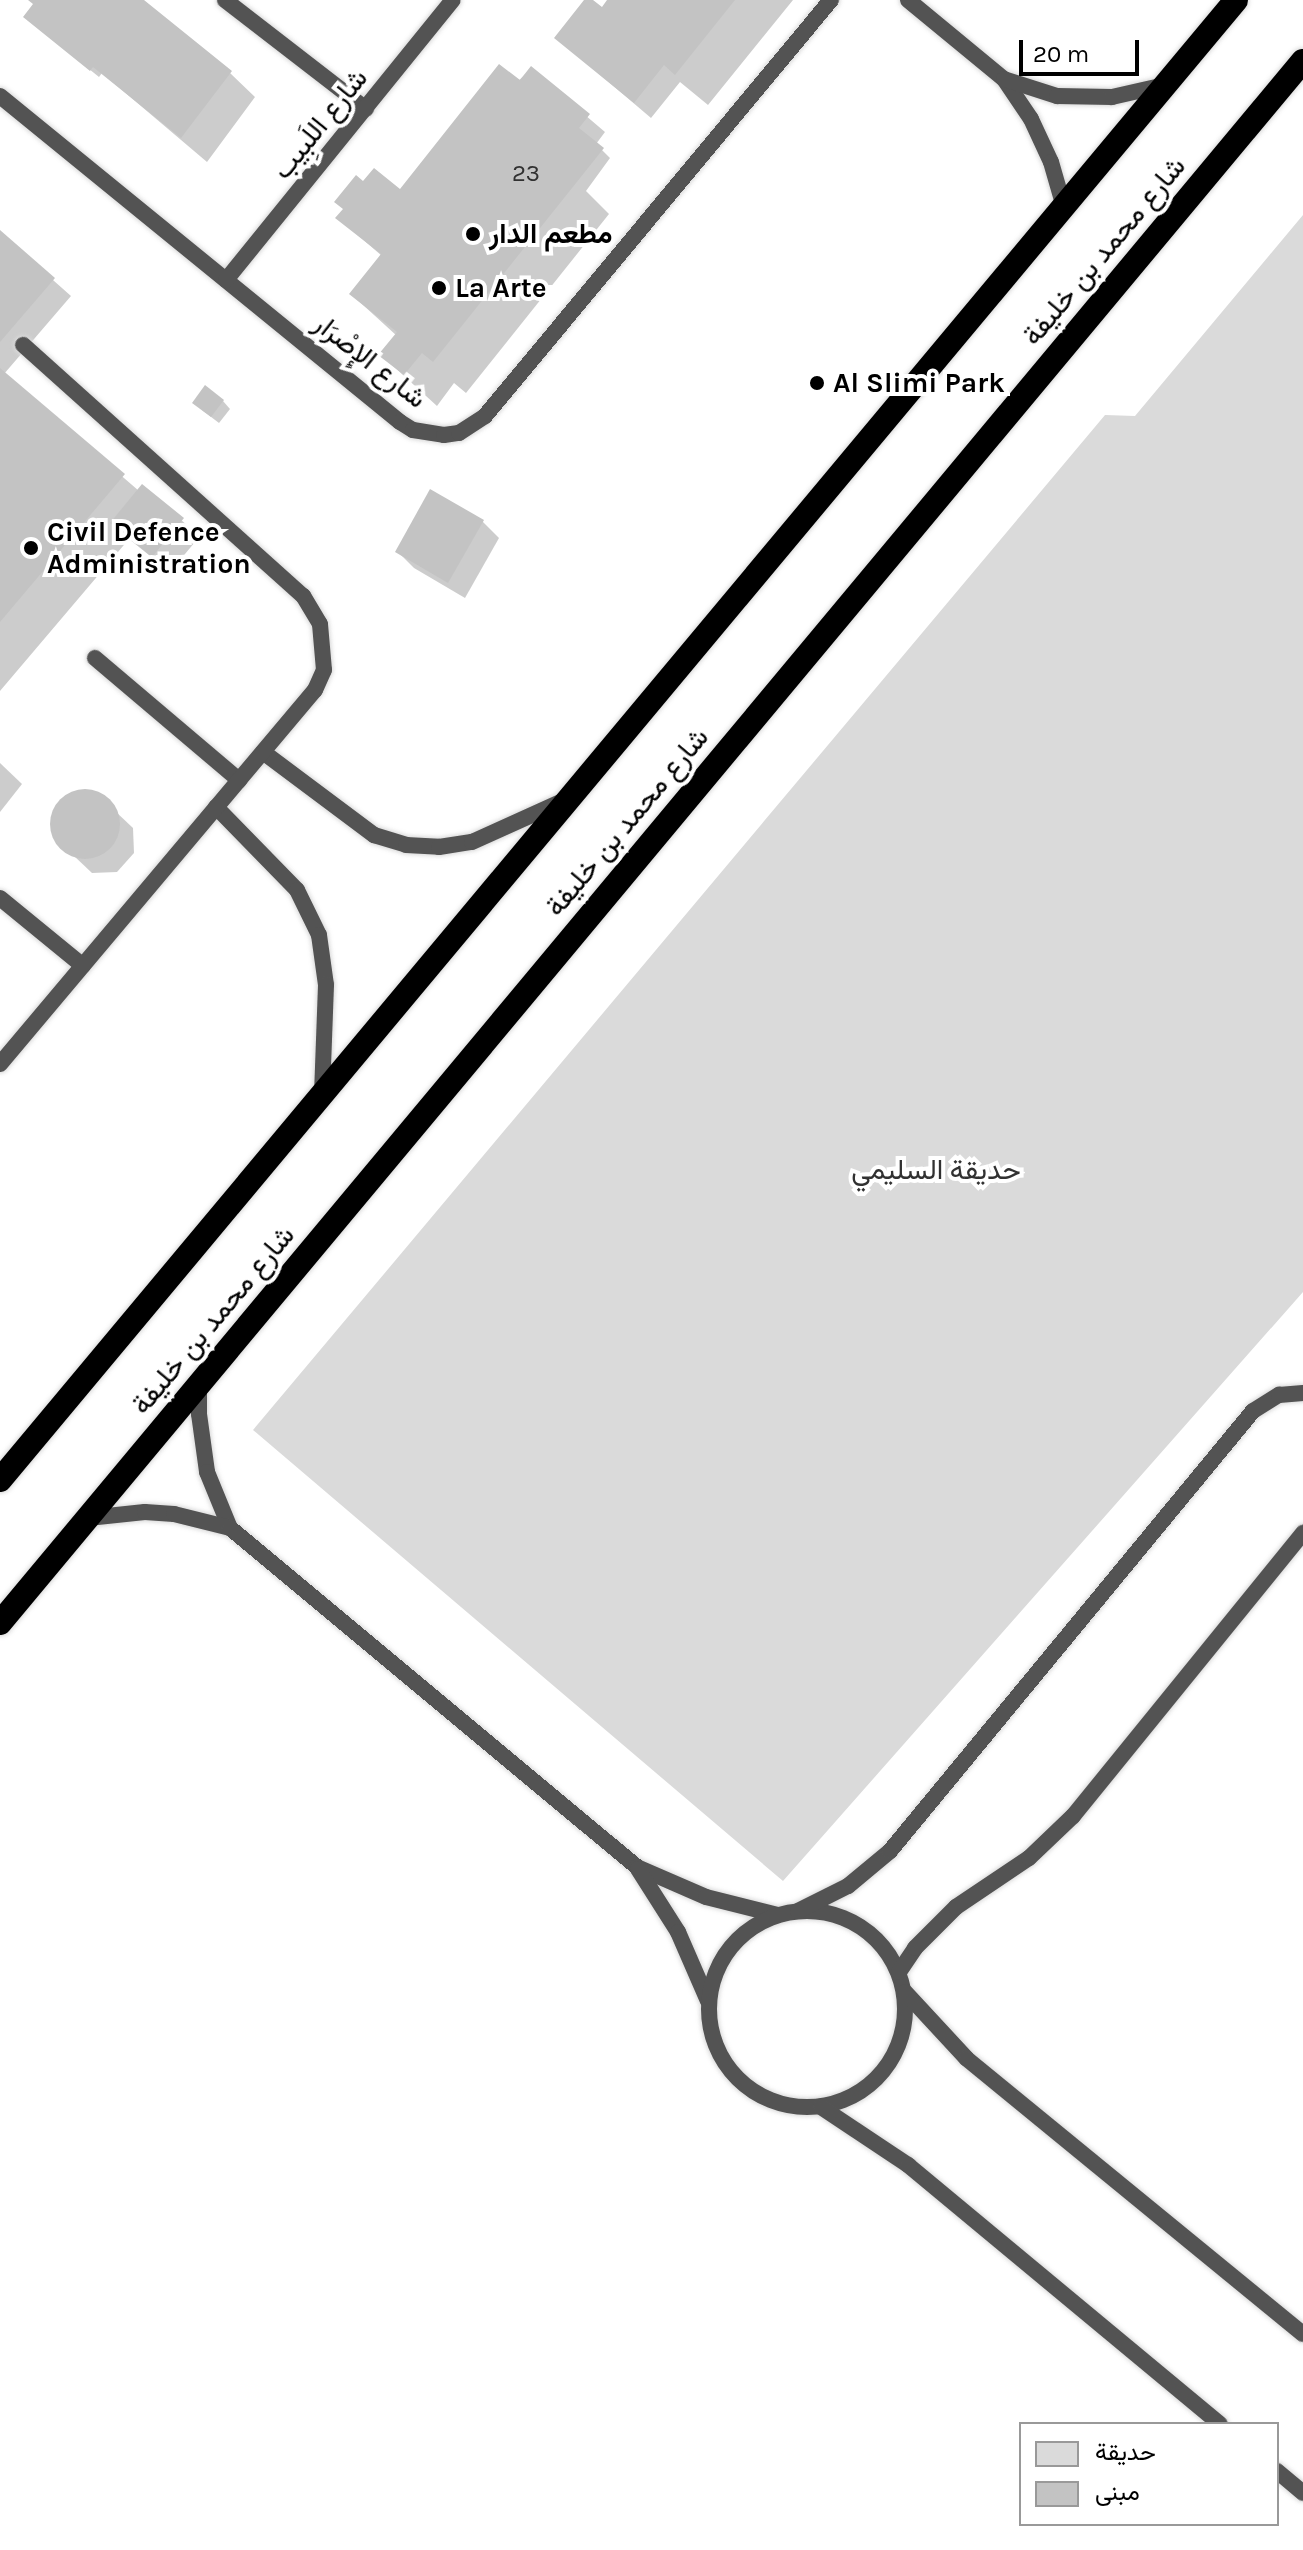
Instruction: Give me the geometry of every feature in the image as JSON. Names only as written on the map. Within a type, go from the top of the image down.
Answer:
[{"type":"highway","name":"شارع محمد بن خليفة","points":[[0,1480],[1236,0]]},
{"type":"highway","name":"شارع محمد بن خليفة","points":[[0,1623],[1303,61]]},
{"type":"lane","points":[[225,0],[366,109]]},
{"type":"lane","name":"شارع اللَبِيب","points":[[226,280],[453,0]]},
{"type":"lane","name":"شارع الإِصْرَار","points":[[0,96],[400,422],[428,434],[459,433],[485,416],[831,0]]},
{"type":"lane","points":[[908,0],[1004,79],[1031,119],[1051,162],[1064,207]]},
{"type":"lane","points":[[1004,79],[1057,96],[1112,97],[1165,85]]},
{"type":"lane","points":[[0,1064],[315,690],[324,670],[325,647],[313,610],[291,584],[23,345]]},
{"type":"lane","points":[[95,658],[239,780]]},
{"type":"lane","points":[[263,752],[374,835],[406,845],[439,847],[472,842],[565,801]]},
{"type":"lane","points":[[216,807],[297,890],[319,935],[326,985],[322,1094]]},
{"type":"lane","points":[[0,898],[83,966]]},
{"type":"lane","points":[[199,1383],[199,1414],[207,1472],[230,1528]]},
{"type":"lane","points":[[798,1911],[848,1886],[890,1851],[1253,1411],[1279,1395],[1303,1393]]},
{"type":"lane","points":[[88,1518],[160,1513],[230,1528],[637,1867],[706,1897],[778,1915]]},
{"type":"lane","points":[[899,1972],[915,1948],[956,1907],[1029,1858],[1073,1816],[1303,1533]]},
{"type":"lane","points":[[637,1867],[678,1932],[708,2001]]},
{"type":"lane","points":[[798,1911],[820,1911],[859,1925],[875,1938],[899,1972],[905,1992],[905,2023],[896,2054],[877,2080],[852,2098],[821,2107],[792,2107],[764,2098],[740,2082],[721,2058],[710,2031],[708,2001],[715,1973],[730,1948],[752,1928],[778,1915],[798,1911]]},
{"type":"lane","points":[[905,1992],[967,2059],[1303,2334]]},
{"type":"lane","points":[[821,2107],[908,2165],[1218,2422]]},
{"type":"lane","points":[[1279,2473],[1303,2493]]},
{"type":"green space","name":"حديقة السليمي","points":[[1303,215],[1303,1292],[783,1881],[253,1430],[1105,415],[1135,416]]},
{"type":"building","points":[[28,0],[144,0],[232,71],[181,138],[93,67],[90,71],[23,17],[33,4]]},
{"type":"building","points":[[584,0],[593,0],[602,7],[607,0],[735,0],[675,75],[664,65],[634,103],[554,38]]},
{"type":"building","points":[[499,64],[520,80],[531,66],[590,114],[579,128],[604,148],[433,362],[422,353],[404,375],[378,355],[397,332],[349,294],[381,254],[335,218],[343,209],[334,202],[356,175],[363,181],[374,168],[400,189]]},
{"type":"building","points":[[0,230],[55,278],[0,342]]},
{"type":"building","name":"Civil Defence Administration","points":[[0,368],[125,474],[0,622]]},
{"type":"building","points":[[205,385],[224,400],[211,417],[192,403]]},
{"type":"building","points":[[142,484],[184,518],[152,557],[110,523]]},
{"type":"building","points":[[430,489],[484,520],[448,583],[395,552]]},
{"type":"building","points":[[85,789],[110,799],[120,824],[110,849],[85,859],[60,849],[50,824],[60,799]]},
{"type":"place","name":"مطعم الدار","points":[[473,234]]},
{"type":"place","name":"La Arte","points":[[439,288]]},
{"type":"place","name":"Al Slimi Park","points":[[817,383]]},
{"type":"place","name":"Civil Defence Administration","points":[[31,548]]}]
